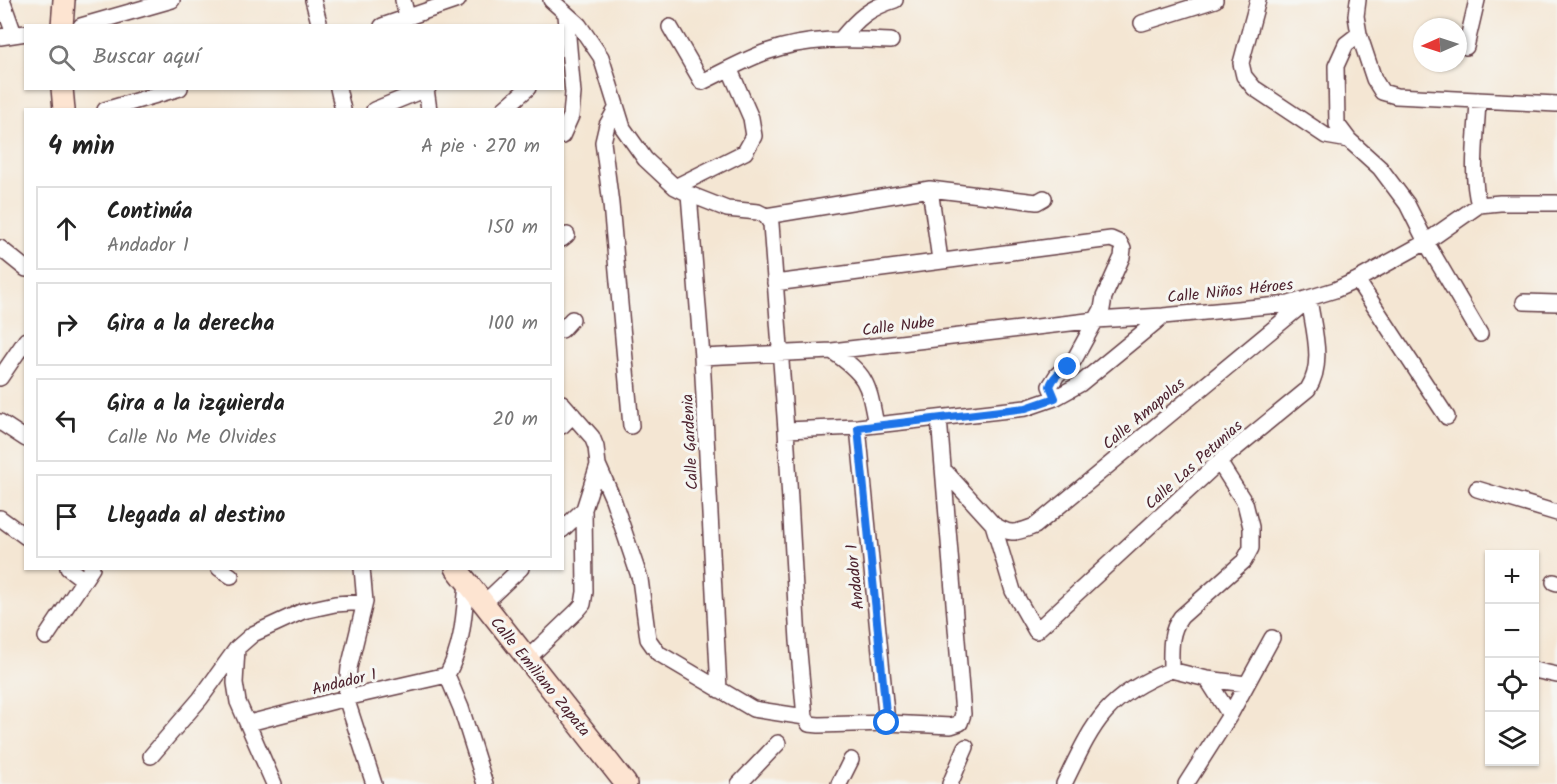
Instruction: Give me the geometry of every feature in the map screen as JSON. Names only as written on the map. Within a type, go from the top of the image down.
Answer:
[{"type":"street","points":[[2,0],[13,35]]},
{"type":"street","points":[[62,24],[64,0]]},
{"type":"street","points":[[88,24],[172,0]]},
{"type":"street","points":[[313,0],[319,24]]},
{"type":"street","points":[[404,0],[407,17]]},
{"type":"street","points":[[388,24],[458,0]]},
{"type":"street","points":[[551,0],[579,25],[601,57],[623,128],[645,159],[682,191],[727,209],[758,212],[766,216],[771,224],[798,641],[805,717],[809,724],[887,723],[951,726],[960,723],[963,714],[939,418]]},
{"type":"street","points":[[841,39],[855,23],[876,6],[895,0]]},
{"type":"street","points":[[1142,23],[1211,0]]},
{"type":"street","points":[[1258,0],[1241,63],[1244,76],[1254,88],[1326,136],[1349,140]]},
{"type":"street","points":[[1358,0],[1356,16],[1359,34],[1374,80],[1382,92],[1396,96],[1557,104]]},
{"type":"street","points":[[1467,43],[1477,0]]},
{"type":"street","points":[[564,132],[571,116],[573,93],[566,55],[566,15]]},
{"type":"street","points":[[670,27],[702,82],[765,52],[806,41],[841,39],[891,41]]},
{"type":"street","points":[[1359,34],[1346,44],[1336,66],[1337,124],[1349,140],[1380,168],[1407,204],[1426,242],[1480,334]]},
{"type":"street","points":[[682,191],[746,152],[754,136],[751,118],[730,69]]},
{"type":"street","points":[[62,90],[64,108]]},
{"type":"street","points":[[112,108],[173,90]]},
{"type":"street","points":[[338,90],[343,108]]},
{"type":"street","points":[[379,108],[424,90]]},
{"type":"street","points":[[427,90],[429,108]]},
{"type":"street","points":[[505,108],[526,90]]},
{"type":"street","points":[[1478,100],[1476,168],[1479,205]]},
{"type":"street","points":[[616,109],[607,125],[603,142],[611,204],[631,426]]},
{"type":"street","points":[[766,216],[930,189],[1037,202],[1044,198]]},
{"type":"street","points":[[930,189],[940,260]]},
{"type":"street","name":"Calle Gardenia","points":[[682,191],[702,357],[720,690]]},
{"type":"street","name":"Calle Niños Héroes","points":[[1096,320],[1289,304],[1309,299],[1357,280],[1426,242],[1479,205],[1500,202],[1557,203]]},
{"type":"street","points":[[775,283],[1112,239],[1120,243],[1123,249],[1122,257],[1104,297],[1102,309],[1074,360],[1051,382],[1050,386],[1055,398]]},
{"type":"street","points":[[0,248],[24,267]]},
{"type":"street","points":[[1357,280],[1448,417]]},
{"type":"street","name":"Calle Las Petunias","points":[[993,524],[1013,591],[1036,631],[1220,462],[1308,389],[1315,378],[1317,364],[1309,299]]},
{"type":"street","name":"Calle Amapolas","points":[[993,524],[1007,532],[1019,532],[1035,526],[1309,299]]},
{"type":"street","points":[[1524,302],[1557,303]]},
{"type":"street","points":[[786,430],[858,428],[1026,408],[1055,398],[1080,384],[1163,316]]},
{"type":"street","name":"Calle Nube","points":[[702,357],[832,351],[1096,320]]},
{"type":"street","points":[[0,378],[6,355],[24,342]]},
{"type":"street","points":[[832,351],[863,377],[876,425]]},
{"type":"street","points":[[568,420],[592,437],[596,447],[598,465],[614,499],[640,579],[648,639],[658,653],[753,709],[805,717]]},
{"type":"street","points":[[0,422],[24,438]]},
{"type":"street","name":"Andador 1","points":[[858,428],[887,723]]},
{"type":"street","points":[[1171,670],[1174,626],[1244,561],[1251,548],[1251,528],[1245,503],[1220,462]]},
{"type":"street","points":[[528,658],[583,604],[585,592],[584,509],[598,465]]},
{"type":"street","points":[[944,469],[993,524]]},
{"type":"street","points":[[1477,489],[1557,513]]},
{"type":"street","points":[[564,528],[584,509]]},
{"type":"street","points":[[0,518],[24,536]]},
{"type":"street","points":[[362,570],[365,602],[349,668],[346,698],[374,784]]},
{"type":"street","points":[[483,603],[519,570]]},
{"type":"street","points":[[46,637],[88,574]]},
{"type":"street","points":[[461,576],[462,637],[456,659],[447,675],[461,708],[484,784]]},
{"type":"street","name":"Calle Emiliano Zapata","points":[[461,576],[626,784]]},
{"type":"street","points":[[151,756],[200,699],[237,648],[253,634],[303,611],[335,604],[365,602]]},
{"type":"street","points":[[1188,783],[1230,715],[1272,638]]},
{"type":"street","points":[[237,648],[235,683],[238,702],[274,784]]},
{"type":"street","points":[[1065,784],[1087,737],[1109,706],[1146,680],[1171,670],[1207,679],[1246,684]]},
{"type":"street","points":[[1539,671],[1557,675]]},
{"type":"street","name":"Andador 1","points":[[249,723],[447,675]]},
{"type":"street","points":[[1207,679],[1230,715]]},
{"type":"street","points":[[739,784],[778,743]]},
{"type":"street","points":[[950,784],[966,747]]},
{"type":"street","points":[[838,784],[851,760]]},
{"type":"route","points":[[887,723],[858,428],[1026,408],[1055,398],[1050,386],[1051,382],[1068,367]]}]
